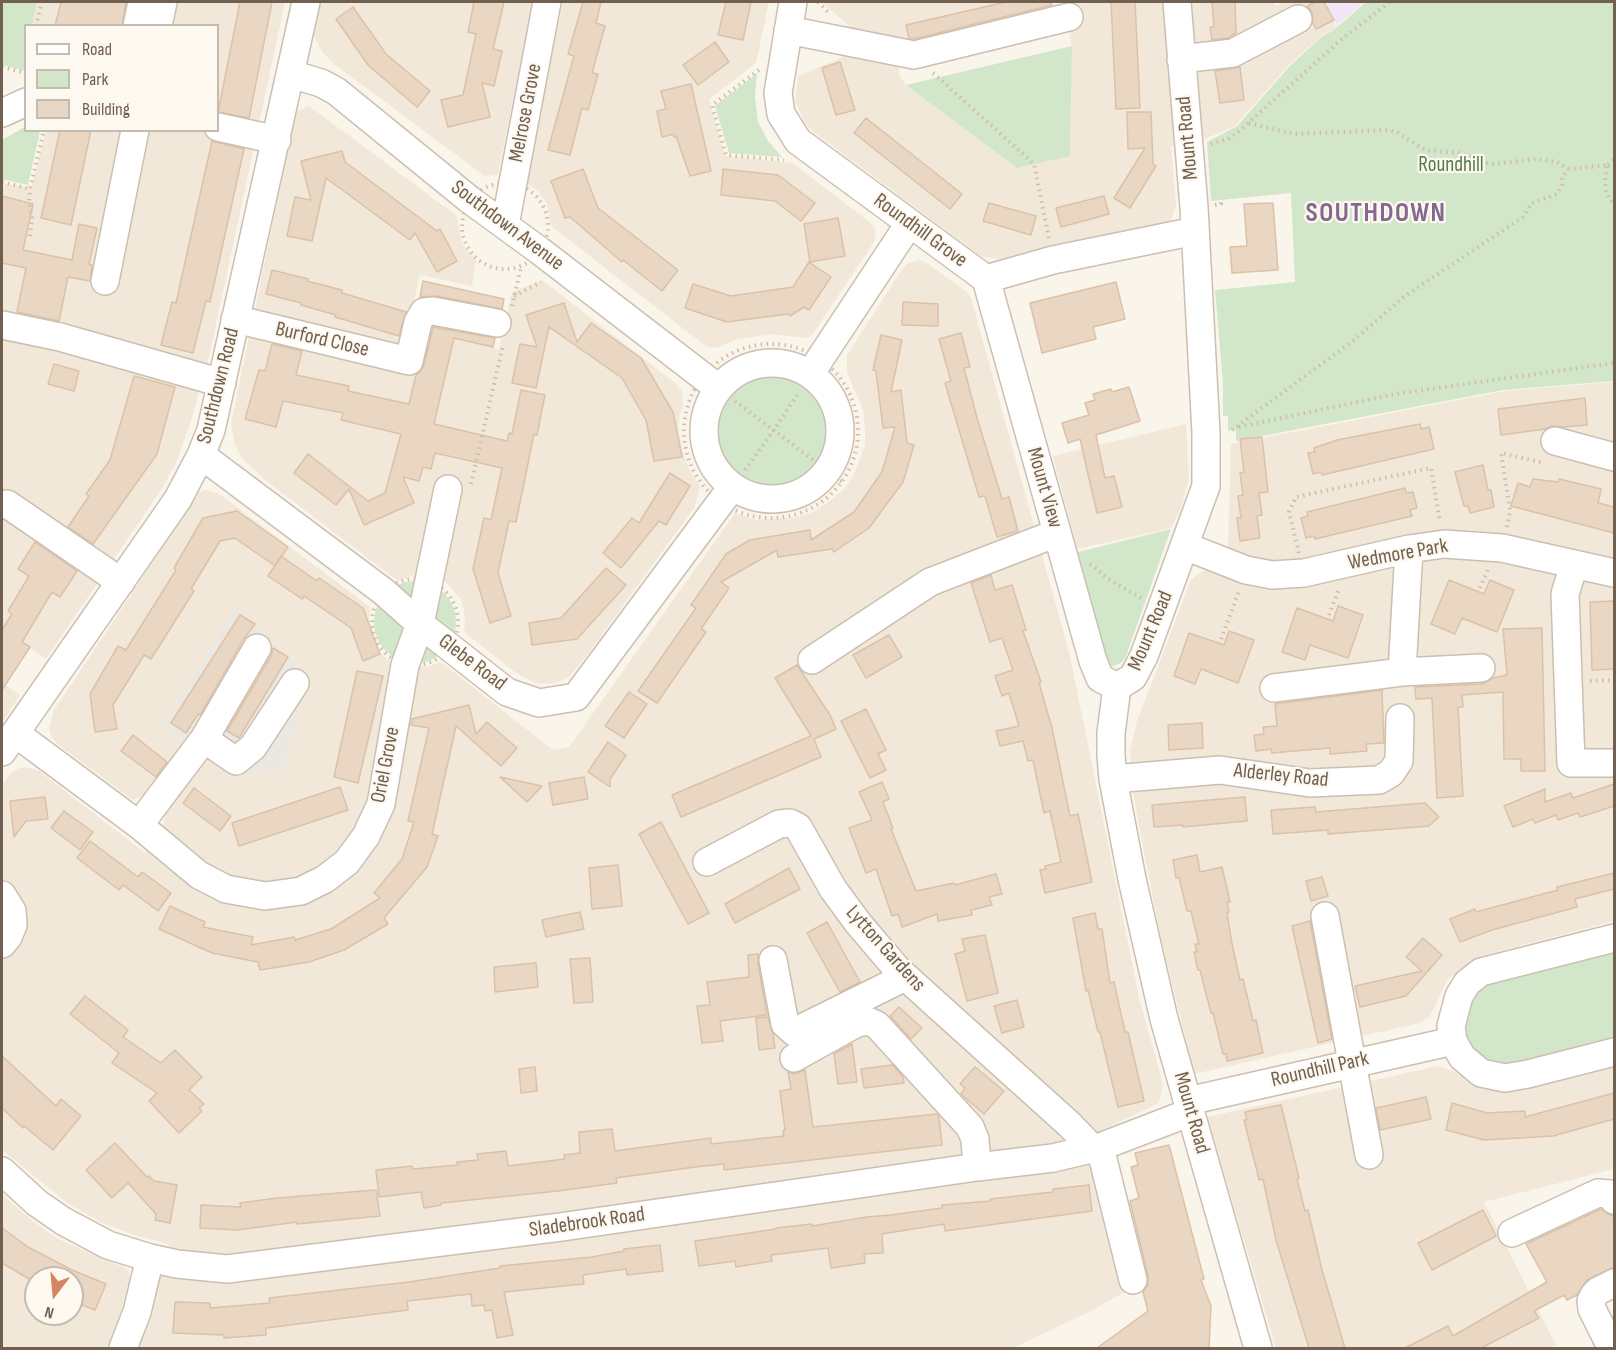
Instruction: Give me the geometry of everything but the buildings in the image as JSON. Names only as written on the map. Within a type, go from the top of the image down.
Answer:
[{"type":"street","points":[[137,24],[142,2]]},
{"type":"street","points":[[158,24],[163,2]]},
{"type":"street","name":"Southdown Road","points":[[8,743],[178,499],[201,455],[211,430],[222,383],[306,2]]},
{"type":"street","name":"Melrose Grove","points":[[504,225],[547,2]]},
{"type":"street","name":"Roundhill Grove","points":[[793,2],[778,93],[781,114],[798,141],[986,279],[1053,260],[1195,231]]},
{"type":"street","name":"Mount Road","points":[[1177,2],[1195,231],[1206,486],[1144,656],[1133,677],[1117,687],[1111,733],[1113,779],[1132,879],[1164,1019],[1258,1348]]},
{"type":"street","points":[[788,30],[914,55],[1069,17]]},
{"type":"street","points":[[1181,59],[1233,53],[1298,19]]},
{"type":"street","name":"Southdown Avenue","points":[[291,74],[321,83],[336,91],[470,200],[710,383]]},
{"type":"street","points":[[2,113],[24,103]]},
{"type":"street","points":[[219,127],[277,140]]},
{"type":"street","points":[[105,281],[135,132]]},
{"type":"street","points":[[815,366],[909,224]]},
{"type":"street","name":"Mount View","points":[[986,279],[1093,661],[1100,678],[1117,687]]},
{"type":"street","name":"Burford Close","points":[[236,319],[409,361],[418,322],[424,312],[433,311],[504,325]]},
{"type":"street","points":[[2,325],[60,337],[222,383]]},
{"type":"street","points":[[772,362],[815,366],[837,410],[840,426],[835,476],[788,498],[773,500],[726,494],[706,452],[703,426],[710,383],[726,379],[751,365],[772,362]]},
{"type":"street","points":[[1554,453],[1614,457]]},
{"type":"street","name":"Glebe Road","points":[[201,455],[384,592],[420,624],[507,692],[539,703],[576,697],[726,494]]},
{"type":"street","name":"Oriel Grove","points":[[8,743],[140,825],[200,875],[226,889],[265,896],[300,891],[325,879],[347,862],[366,836],[381,804],[405,665],[420,624],[448,489]]},
{"type":"street","points":[[7,504],[121,582]]},
{"type":"street","points":[[812,660],[930,582],[1058,538]]},
{"type":"street","name":"Wedmore Park","points":[[1185,546],[1246,570],[1272,575],[1304,573],[1409,549],[1444,544],[1502,548],[1614,573]]},
{"type":"street","points":[[1402,672],[1409,549]]},
{"type":"street","points":[[1574,564],[1566,594],[1571,763],[1614,763]]},
{"type":"street","points":[[140,825],[204,739],[257,648]]},
{"type":"street","points":[[1274,688],[1402,672],[1480,668]]},
{"type":"street","points":[[204,739],[236,761],[254,747],[295,683]]},
{"type":"street","name":"Alderley Road","points":[[1113,779],[1220,770],[1310,783],[1379,780],[1391,773],[1399,761],[1400,718]]},
{"type":"street","name":"Lytton Gardens","points":[[707,862],[779,824],[790,822],[798,827],[833,889],[858,923],[905,976],[1096,1148]]},
{"type":"street","points":[[2,895],[12,910],[13,925],[2,944]]},
{"type":"street","points":[[1325,916],[1369,1155]]},
{"type":"street","points":[[1614,938],[1481,972],[1467,983],[1459,996],[1451,1026],[1453,1041],[1462,1057],[1481,1072],[1505,1078],[1614,1052]]},
{"type":"street","points":[[773,960],[785,1024],[794,1032],[905,976]]},
{"type":"street","points":[[794,1058],[856,1023],[868,1021],[877,1025],[970,1127],[975,1140],[977,1167]]},
{"type":"street","name":"Roundhill Park","points":[[1189,1107],[1353,1063],[1453,1041]]},
{"type":"street","name":"Sladebrook Road","points":[[2,1171],[37,1203],[85,1235],[150,1258],[198,1267],[227,1269],[572,1226],[1053,1158],[1096,1148],[1189,1107]]},
{"type":"street","points":[[1096,1148],[1133,1280]]},
{"type":"street","points":[[1512,1233],[1599,1193],[1610,1194],[1614,1200]]},
{"type":"street","points":[[123,1348],[137,1312],[150,1258]]},
{"type":"street","points":[[1603,1341],[1591,1301],[1598,1291],[1614,1283]]},
{"type":"path","points":[[36,24],[42,2]]},
{"type":"path","points":[[1214,143],[1228,139],[1249,123],[1343,38],[1390,2]]},
{"type":"path","points":[[914,55],[1034,164],[1053,260]]},
{"type":"path","points":[[2,67],[24,72]]},
{"type":"path","points":[[762,68],[712,105],[726,155],[794,161]]},
{"type":"path","points":[[1249,123],[1294,134],[1389,130],[1425,150],[1460,153],[1492,164],[1536,159],[1557,162],[1569,169],[1608,165],[1614,161]]},
{"type":"path","points":[[30,236],[32,218],[29,201],[30,189],[44,132]]},
{"type":"path","points":[[1608,165],[1605,177],[1606,193],[1614,205]]},
{"type":"path","points":[[1569,169],[1562,177],[1562,185],[1557,194],[1532,203],[1523,217],[1404,296],[1354,339],[1234,429],[1395,394],[1614,363]]},
{"type":"path","points":[[2,182],[30,189]]},
{"type":"path","points":[[448,489],[469,494],[504,325],[514,296],[520,267]]},
{"type":"path","points":[[514,296],[547,278]]},
{"type":"path","points":[[726,494],[708,491],[693,470],[685,446],[685,420],[692,396],[710,383],[722,359],[745,348],[771,344],[797,348],[815,366],[841,378],[854,402],[859,430],[855,458],[835,476],[825,500],[802,513],[777,518],[752,516],[728,507],[726,494],[774,430],[815,366]]},
{"type":"path","points":[[710,383],[835,476]]},
{"type":"path","points":[[1502,548],[1510,510],[1502,453],[1554,453]]},
{"type":"path","points":[[1304,573],[1288,512],[1296,497],[1431,468],[1444,544]]},
{"type":"path","points":[[1058,538],[1110,580],[1150,602]]},
{"type":"path","points":[[1221,639],[1246,570]]},
{"type":"shaded area","points":[[37,2],[285,2],[209,357],[190,424],[175,465],[159,493],[46,659],[2,629],[2,183],[31,188],[46,132],[219,132],[219,24],[32,24]]},
{"type":"shaded area","points":[[319,2],[533,2],[498,174],[485,176],[335,65],[322,52],[312,32]]},
{"type":"shaded area","points":[[563,2],[769,2],[756,63],[709,99],[725,156],[793,163],[873,225],[876,232],[874,242],[808,338],[770,334],[734,340],[717,348],[707,347],[551,226],[547,204],[538,191],[525,182]]},
{"type":"shaded area","points":[[822,2],[1006,2],[907,25],[910,41],[849,32],[849,26]]},
{"type":"shaded area","points":[[1063,2],[1273,2],[1276,6],[1284,2],[1325,2],[1336,28],[1321,36],[1289,65],[1235,126],[1205,139],[1171,146],[1176,207],[1171,220],[1160,226],[1003,260],[981,256],[815,133],[805,123],[795,101],[798,76],[843,57],[848,45],[900,56],[899,75],[906,85],[1070,156],[1072,46]]},
{"type":"shaded area","points":[[1326,2],[1364,2],[1337,26]]},
{"type":"shaded area","points":[[309,106],[457,216],[462,244],[476,260],[472,286],[420,275],[408,326],[499,349],[512,292],[542,280],[674,382],[682,391],[683,405],[679,416],[679,432],[689,469],[700,487],[694,508],[585,658],[570,676],[561,681],[549,684],[535,683],[516,673],[464,632],[464,609],[461,599],[445,581],[412,576],[398,581],[265,480],[243,459],[235,445],[231,424],[296,111]]},
{"type":"shaded area","points":[[920,260],[967,292],[971,298],[1070,656],[1139,997],[1163,1085],[1157,1104],[1092,1135],[1128,1290],[1095,1309],[1013,1348],[138,1348],[169,1244],[134,1235],[100,1222],[67,1203],[2,1150],[2,785],[10,774],[19,768],[25,767],[39,771],[145,853],[164,827],[166,801],[199,753],[308,679],[293,660],[235,610],[163,726],[193,748],[163,787],[133,800],[56,743],[51,736],[49,728],[54,710],[199,493],[205,490],[218,493],[370,607],[369,620],[375,644],[380,653],[393,664],[427,667],[441,662],[553,750],[569,747],[735,513],[756,520],[793,518],[811,513],[844,489],[853,476],[865,445],[863,410],[847,372],[847,355],[903,268],[908,263]]},
{"type":"shaded area","points":[[1614,382],[1614,921],[1481,956],[1447,980],[1430,1016],[1420,1023],[1194,1074],[1160,934],[1134,798],[1130,752],[1137,721],[1191,580],[1199,573],[1207,570],[1214,571],[1228,546],[1231,444],[1505,391]]},
{"type":"shaded area","points":[[1186,424],[1189,479],[1181,507],[1171,528],[1077,549],[1053,456]]},
{"type":"shaded area","points":[[235,609],[293,660],[308,679],[284,767],[232,776],[162,727]]},
{"type":"shaded area","points":[[2,683],[20,695],[2,723]]},
{"type":"shaded area","points":[[1614,1065],[1614,1169],[1484,1202],[1556,1345],[1548,1348],[1276,1348],[1207,1117],[1438,1066],[1453,1071],[1479,1086],[1519,1090]]},
{"type":"shaded area","points":[[2,1194],[30,1219],[58,1239],[125,1268],[129,1272],[130,1279],[115,1331],[107,1348],[2,1348]]},
{"type":"green space","points":[[2,2],[37,2],[32,24],[24,24],[24,71],[2,65]]},
{"type":"green space","name":"Roundhill","points":[[1366,2],[1614,2],[1614,381],[1503,390],[1236,441],[1236,430],[1228,431],[1228,416],[1223,416],[1223,383],[1215,290],[1295,282],[1291,193],[1211,201],[1207,142],[1237,126],[1290,66],[1320,38],[1335,29]]},
{"type":"green space","points":[[1072,46],[1070,156],[1017,168],[906,85]]},
{"type":"green space","points":[[757,73],[755,97],[758,122],[768,141],[782,157],[729,153],[715,106]]},
{"type":"green space","points":[[23,128],[24,132],[40,132],[28,185],[2,179],[2,140]]},
{"type":"green space","points":[[771,373],[793,377],[812,390],[825,409],[829,431],[825,453],[812,472],[793,485],[771,489],[749,485],[730,472],[717,453],[713,431],[717,409],[730,390],[749,377]]},
{"type":"green space","points":[[1171,529],[1126,656],[1122,662],[1109,666],[1104,662],[1074,553]]},
{"type":"green space","points":[[415,581],[431,584],[444,593],[453,606],[456,622],[453,638],[444,651],[431,660],[415,663],[399,660],[386,651],[377,638],[374,622],[377,606],[386,593],[399,584]]},
{"type":"green space","points":[[1614,946],[1614,1044],[1512,1071],[1479,1061],[1463,1038],[1464,1004],[1493,978]]},
{"type":"district","name":"SOUTHDOWN","points":[[1376,214]]}]
